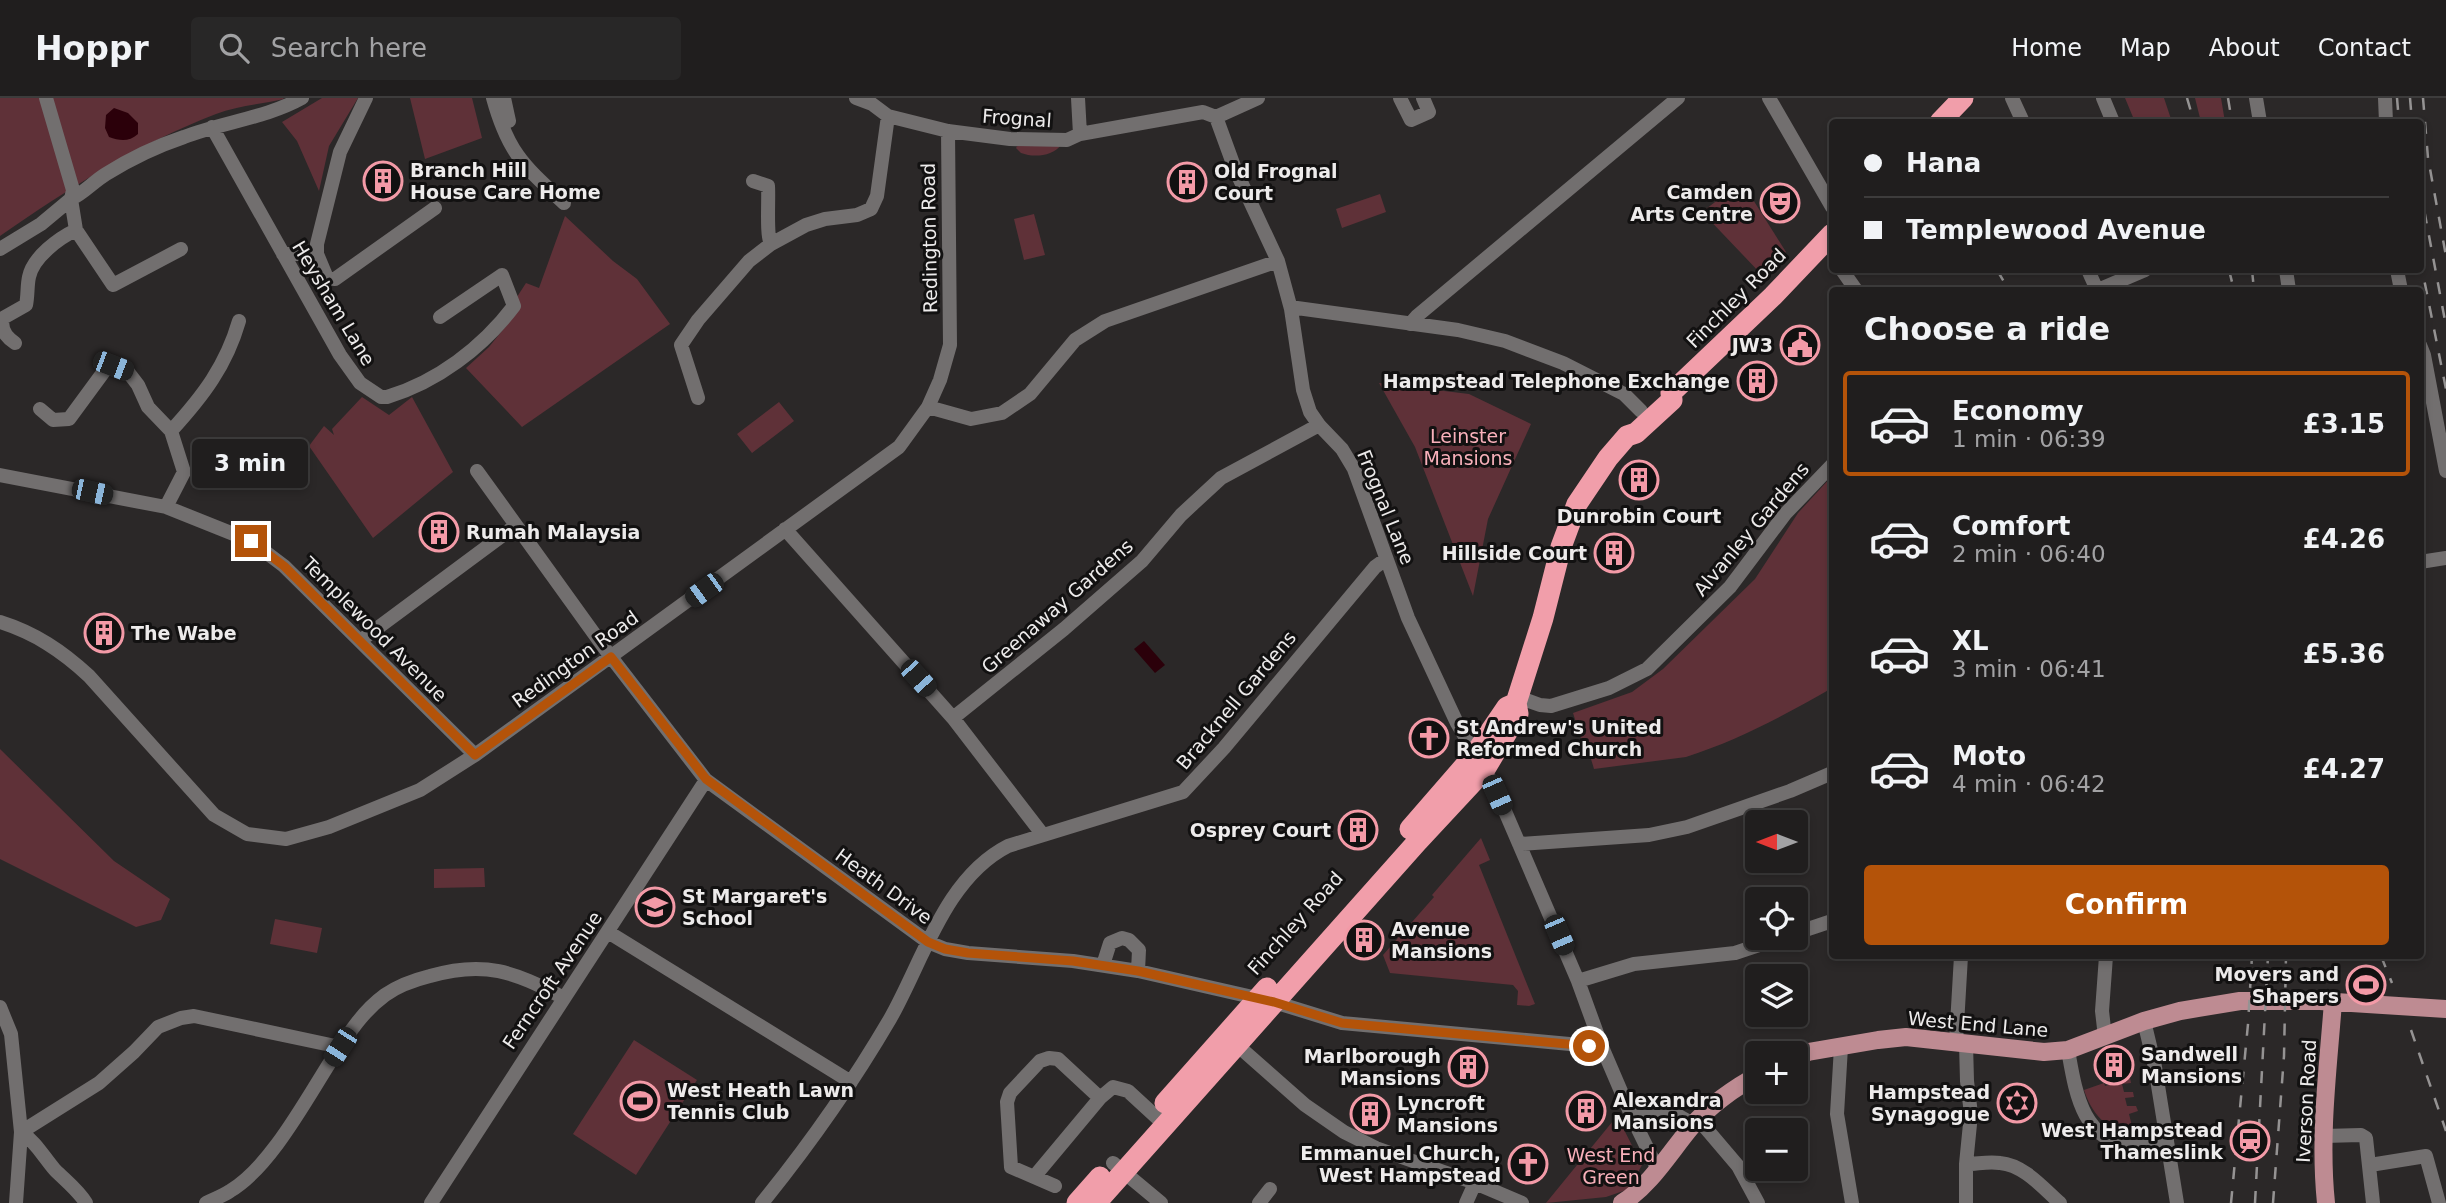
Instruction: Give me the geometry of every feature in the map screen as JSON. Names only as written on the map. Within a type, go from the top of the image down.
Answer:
[{"type":"highway","points":[[1943,119],[1962,98]]},
{"type":"highway","name":"Finchley Road","points":[[1671,393],[1829,244]]},
{"type":"highway","name":"Finchley Road","points":[[1627,436],[1626,425],[1662,391],[1671,393]]},
{"type":"highway","name":"Finchley Road","points":[[1077,1203],[1118,1167],[1480,762],[1518,714],[1517,700],[1569,523],[1594,477],[1627,436],[1636,433],[1672,400],[1671,393]]},
{"type":"highway","name":"Finchley Road","points":[[1159,1121],[1237,1045],[1266,1000]]},
{"type":"highway","name":"Finchley Road","points":[[1096,1203],[1118,1167]]},
{"type":"main road","name":"West End Lane","points":[[1808,1052],[1906,1037],[2044,1052],[2068,1050],[2144,1021],[2180,1011],[2240,1001],[2295,1000],[2446,1009]]},
{"type":"main road","name":"Iverson Road","points":[[2326,1203],[2322,1169],[2333,1002]]},
{"type":"main road","points":[[1622,1203],[1651,1178],[1695,1122],[1745,1082]]},
{"type":"street","points":[[46,98],[74,190],[71,200],[76,230],[113,285],[181,249]]},
{"type":"street","points":[[0,249],[41,224],[104,175],[154,149],[212,127],[285,107],[302,98]]},
{"type":"street","points":[[366,98],[340,152],[320,233],[317,254],[327,278],[335,279],[435,208]]},
{"type":"street","points":[[493,98],[512,150],[525,167],[564,204]]},
{"type":"street","points":[[504,98],[507,116],[519,144],[530,160],[558,185]]},
{"type":"street","name":"Frognal","points":[[856,98],[872,104],[888,116],[948,131],[1021,139],[1067,140],[1080,134],[1203,112],[1216,117],[1258,98]]},
{"type":"street","points":[[1078,98],[1080,134]]},
{"type":"street","points":[[1402,101],[1420,98]]},
{"type":"street","points":[[1410,324],[1678,98]]},
{"type":"street","points":[[1769,98],[1829,202]]},
{"type":"street","points":[[2012,98],[2022,119]]},
{"type":"street","points":[[2103,98],[2112,119]]},
{"type":"street","points":[[2256,98],[2260,119]]},
{"type":"street","points":[[2385,98],[2386,119]]},
{"type":"street","points":[[698,398],[681,345],[698,320],[749,261],[771,244],[806,225],[825,219],[857,215],[871,209],[877,197],[888,116]]},
{"type":"street","name":"Frognal Lane","points":[[1216,117],[1234,169],[1278,261],[1291,309],[1303,390],[1310,412],[1342,449],[1354,469],[1408,618],[1457,723],[1480,762]]},
{"type":"street","name":"Heysham Lane","points":[[212,127],[340,355],[360,383],[381,397],[387,397],[407,392],[445,371],[496,329],[514,306],[502,275],[440,317]]},
{"type":"street","name":"Redington Road","points":[[0,622],[21,629],[73,661],[214,815],[247,834],[286,839],[329,827],[420,790],[475,755],[899,447],[928,407],[940,380],[950,345],[948,131]]},
{"type":"street","points":[[753,181],[768,186],[768,237],[771,244]]},
{"type":"street","points":[[15,343],[6,338],[2,328],[3,318],[26,305],[29,274],[37,261],[62,237],[76,230]]},
{"type":"street","points":[[283,254],[317,254]]},
{"type":"street","points":[[928,407],[971,419],[1002,413],[1030,394],[1075,341],[1105,321],[1278,261]]},
{"type":"street","points":[[2104,287],[2138,273]]},
{"type":"street","points":[[1291,309],[1458,330],[1505,341],[1563,363],[1624,394],[1641,411]]},
{"type":"street","points":[[171,431],[218,373],[232,346],[239,321]]},
{"type":"street","points":[[2424,355],[2446,471]]},
{"type":"street","points":[[40,409],[53,420],[69,419],[105,370],[113,366],[128,372],[138,385],[148,407],[171,431],[184,472],[166,507]]},
{"type":"street","name":"Greenaway Gardens","points":[[953,718],[1064,629],[1142,561],[1181,515],[1221,478],[1320,425]]},
{"type":"street","name":"Alvanley Gardens","points":[[1517,700],[1551,706],[1609,688],[1647,669],[1730,587],[1785,514],[1829,468]]},
{"type":"street","name":"Heath Drive","points":[[477,471],[611,657],[706,779],[928,942],[945,949],[968,953],[1023,956],[1138,971],[1266,1000],[1342,1023],[1602,1047]]},
{"type":"street","name":"Templewood Avenue","points":[[0,475],[166,507],[251,541],[284,566],[475,755]]},
{"type":"street","points":[[360,641],[515,526]]},
{"type":"street","points":[[785,529],[953,718],[1044,835]]},
{"type":"street","points":[[2424,561],[2446,558]]},
{"type":"street","name":"Bracknell Gardens","points":[[762,1203],[820,1129],[851,1082],[890,1018],[928,942],[969,876],[983,861],[1008,846],[1183,792],[1224,748],[1375,567],[1386,559]]},
{"type":"street","points":[[1480,762],[1519,844],[1578,981],[1602,1047],[1657,1168]]},
{"type":"street","points":[[1519,844],[1649,835],[1686,827],[1790,791],[1829,774]]},
{"type":"street","name":"Ferncroft Avenue","points":[[431,1203],[562,997],[608,932],[706,779]]},
{"type":"street","points":[[1808,929],[1829,922]]},
{"type":"street","points":[[608,932],[851,1082]]},
{"type":"street","points":[[1103,965],[1110,943],[1122,938],[1129,940],[1139,950],[1138,971]]},
{"type":"street","points":[[1578,981],[1634,964],[1745,950]]},
{"type":"street","points":[[1961,959],[1961,1042],[1971,1114],[1966,1164],[1966,1203]]},
{"type":"street","points":[[2105,1037],[2102,1011],[2106,959]]},
{"type":"street","points":[[206,1203],[232,1190],[263,1162],[295,1118],[355,1024],[384,995],[411,981],[456,969],[481,968],[520,975],[562,997]]},
{"type":"street","points":[[0,1007],[12,1034],[7,1068],[20,1132],[17,1198]]},
{"type":"street","points":[[20,1132],[99,1083],[158,1027],[181,1018],[194,1016],[340,1047]]},
{"type":"street","points":[[2144,1021],[2155,1067],[2177,1203]]},
{"type":"street","points":[[1237,1045],[1305,1105],[1344,1132],[1376,1148],[1475,1183],[1522,1203]]},
{"type":"street","points":[[1841,1046],[1837,1114],[1853,1203]]},
{"type":"street","points":[[2068,1050],[2075,1091],[2084,1116],[2099,1131],[2112,1141],[2133,1144],[2167,1139]]},
{"type":"street","points":[[1055,1186],[1011,1167],[1007,1121],[1010,1093],[1040,1061],[1049,1058],[1058,1059],[1100,1098]]},
{"type":"street","points":[[1034,1177],[1100,1098],[1114,1087],[1128,1091],[1159,1121]]},
{"type":"street","points":[[1632,1117],[1679,1116],[1695,1122],[1738,1166],[1758,1203]]},
{"type":"street","points":[[20,1132],[31,1139],[86,1203]]},
{"type":"street","points":[[2324,1136],[2361,1135],[2366,1138],[2373,1203]]},
{"type":"street","points":[[2370,1165],[2426,1156],[2440,1203]]},
{"type":"street","points":[[1966,1164],[1999,1162],[2013,1166],[2060,1203]]},
{"type":"street","points":[[1118,1167],[1161,1203]]},
{"type":"street","points":[[1466,1203],[1475,1183]]},
{"type":"street","points":[[1259,1203],[1270,1189]]},
{"type":"green space","points":[[0,98],[284,99],[224,111],[159,139],[51,201],[0,236]]},
{"type":"green space","points":[[322,98],[358,98],[329,146],[319,191],[297,141],[282,122]]},
{"type":"green space","points":[[410,98],[472,98],[482,138],[425,159]]},
{"type":"green space","points":[[2125,98],[2164,98],[2171,119],[2134,119]]},
{"type":"green space","points":[[2195,98],[2221,98],[2224,119],[2200,119]]},
{"type":"green space","points":[[1018,145],[1061,145],[1053,152],[1037,156],[1021,153],[1016,148]]},
{"type":"green space","name":"Camden Arts Centre","points":[[1745,187],[1786,252],[1762,275],[1702,212],[1732,189]]},
{"type":"green space","points":[[1380,194],[1386,212],[1342,228],[1336,209]]},
{"type":"green space","points":[[1034,214],[1045,255],[1024,260],[1014,219]]},
{"type":"green space","points":[[565,216],[613,261],[637,279],[670,324],[522,427],[466,368],[489,347],[514,316],[515,300],[526,283],[539,288]]},
{"type":"green space","name":"Leinster Mansions","points":[[1379,383],[1469,394],[1531,424],[1488,519],[1473,596],[1415,447]]},
{"type":"green space","points":[[362,397],[389,415],[412,397],[453,472],[373,538],[309,446],[324,426],[334,435],[332,429]]},
{"type":"green space","points":[[779,402],[794,421],[752,453],[737,434]]},
{"type":"green space","points":[[1829,479],[1829,690],[1725,743],[1686,757],[1594,769],[1573,713],[1632,692],[1663,669],[1755,579],[1798,513]]},
{"type":"green space","points":[[0,749],[114,861],[170,899],[161,920],[136,927],[0,859]]},
{"type":"green space","points":[[1481,838],[1490,860],[1479,865],[1535,1004],[1529,1006],[1517,1005],[1518,991],[1513,985],[1390,973],[1383,955]]},
{"type":"green space","points":[[484,868],[485,887],[434,888],[434,869]]},
{"type":"green space","points":[[275,919],[322,928],[317,953],[270,944]]},
{"type":"green space","name":"West Heath Lawn Tennis Club","points":[[634,1040],[697,1080],[636,1175],[573,1134]]},
{"type":"green space","points":[[2130,1078],[2131,1083],[2122,1084],[2124,1092],[2133,1092],[2134,1097],[2125,1098],[2127,1106],[2136,1106],[2138,1111],[2129,1114],[2131,1133],[2114,1129],[2101,1119],[2095,1113],[2084,1090]]},
{"type":"green space","name":"West End Green","points":[[1617,1116],[1642,1165],[1629,1189],[1606,1197],[1546,1203]]},
{"type":"shaded area","points":[[114,108],[128,113],[138,123],[138,134],[124,140],[109,137],[105,128],[106,115]]},
{"type":"shaded area","points":[[1144,641],[1165,665],[1155,673],[1134,649]]},
{"type":"railway","points":[[2187,98],[2193,119]]},
{"type":"railway","points":[[2228,98],[2232,119]]},
{"type":"railway","points":[[2397,98],[2399,119]]},
{"type":"railway","points":[[2410,98],[2412,119]]},
{"type":"railway","points":[[2423,98],[2428,158],[2446,256]]},
{"type":"railway","points":[[2424,209],[2446,326]]},
{"type":"railway","points":[[1999,273],[2007,287]]},
{"type":"railway","points":[[2230,273],[2233,287]]},
{"type":"railway","points":[[2252,273],[2254,287]]},
{"type":"railway","points":[[2423,273],[2446,389]]},
{"type":"railway","points":[[2231,1203],[2252,959]]},
{"type":"railway","points":[[2255,1203],[2268,959]]},
{"type":"railway","points":[[2273,1203],[2284,1056],[2286,959]]},
{"type":"railway","points":[[2382,959],[2392,983]]},
{"type":"railway","points":[[2411,1030],[2446,1131]]},
{"type":"place","name":"Branch Hill House Care Home","points":[[383,181]]},
{"type":"place","name":"Old Frognal Court","points":[[1187,182]]},
{"type":"place","name":"Camden Arts Centre","points":[[1780,203]]},
{"type":"place","name":"JW3","points":[[1800,345]]},
{"type":"place","name":"Hampstead Telephone Exchange","points":[[1757,381]]},
{"type":"place","name":"Dunrobin Court","points":[[1639,480]]},
{"type":"place","name":"Rumah Malaysia","points":[[439,532]]},
{"type":"place","name":"Hillside Court","points":[[1614,553]]},
{"type":"place","name":"The Wabe","points":[[104,633]]},
{"type":"place","name":"St Andrew's United Reformed Church","points":[[1429,738]]},
{"type":"place","name":"Osprey Court","points":[[1358,830]]},
{"type":"place","name":"St Margaret's School","points":[[655,907]]},
{"type":"place","name":"Avenue Mansions","points":[[1364,940]]},
{"type":"place","name":"Movers and Shapers","points":[[2366,985]]},
{"type":"place","name":"Sandwell Mansions","points":[[2114,1065]]},
{"type":"place","name":"Marlborough Mansions","points":[[1468,1067]]},
{"type":"place","name":"West Heath Lawn Tennis Club","points":[[640,1101]]},
{"type":"place","name":"Hampstead Synagogue","points":[[2017,1103]]},
{"type":"place","name":"Alexandra Mansions","points":[[1586,1111]]},
{"type":"place","name":"Lyncroft Mansions","points":[[1370,1114]]},
{"type":"place","name":"West Hampstead Thameslink","points":[[2250,1141]]},
{"type":"place","name":"Emmanuel Church, West Hampstead","points":[[1528,1164]]},
{"type":"route","points":[[251,541],[284,566],[475,755],[611,657],[706,779],[928,942],[945,949],[1073,961],[1138,971],[1274,1002],[1342,1023],[1589,1046]]}]
